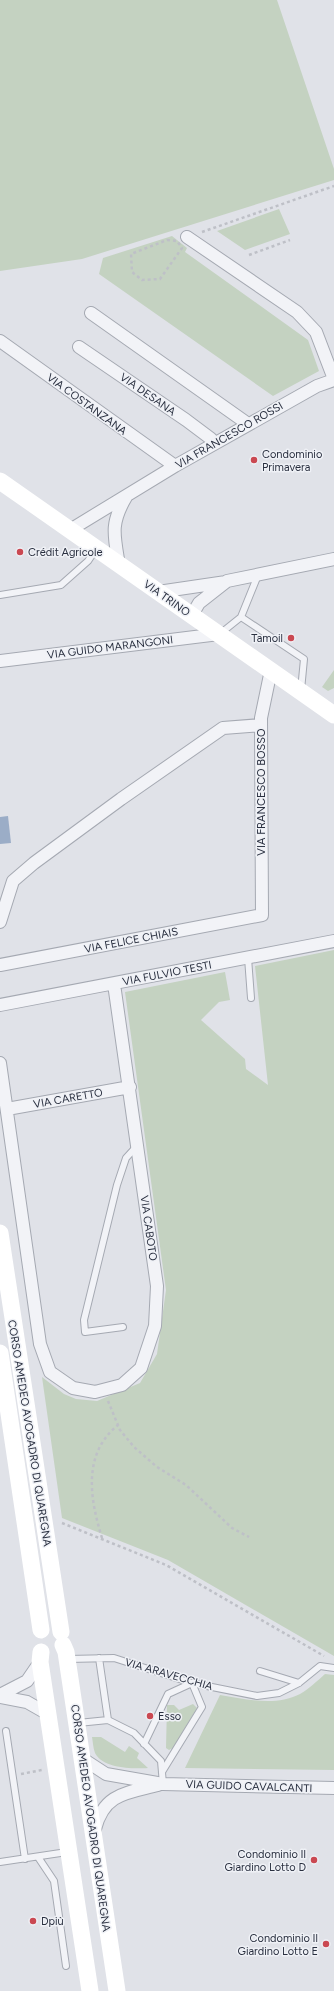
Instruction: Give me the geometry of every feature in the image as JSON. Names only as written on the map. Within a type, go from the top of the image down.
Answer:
[{"type":"main road","name":"VIA TRINO","points":[[0,481],[301,691],[331,709]]},
{"type":"main road","name":"CORSO AMEDEO AVOGADRO DI QUAREGNA","points":[[0,1233],[64,1645],[78,1723],[117,1991]]},
{"type":"main road","name":"CORSO AMEDEO AVOGADRO DI QUAREGNA","points":[[0,1353],[41,1630],[36,1641],[40,1657],[90,1991]]},
{"type":"main road","points":[[40,1657],[58,1652],[64,1645],[49,1627],[41,1630]]},
{"type":"street","name":"VIA FRANCESCO ROSSI","points":[[70,530],[175,466],[248,424],[316,386],[334,380],[316,332],[297,312],[182,239]]},
{"type":"street","points":[[91,313],[248,424]]},
{"type":"street","name":"VIA COSTANZANA","points":[[0,341],[175,466]]},
{"type":"street","name":"VIA DESANA","points":[[79,346],[192,424],[215,443]]},
{"type":"street","points":[[119,565],[114,534],[114,520],[126,496]]},
{"type":"street","points":[[158,592],[227,581],[334,559]]},
{"type":"street","points":[[192,615],[199,603],[227,581]]},
{"type":"street","name":"VIA GUIDO MARANGONI","points":[[0,660],[219,634]]},
{"type":"street","name":"VIA FRANCESCO BOSSO","points":[[262,915],[261,725],[271,670]]},
{"type":"street","points":[[0,922],[13,882],[40,858],[120,799],[223,728],[261,725]]},
{"type":"street","name":"VIA FELICE CHIAIS","points":[[0,965],[262,915]]},
{"type":"street","name":"VIA FULVIO TESTI","points":[[0,1005],[334,941]]},
{"type":"street","name":"VIA CABOTO","points":[[6,1109],[40,1344],[50,1372],[73,1388],[95,1392],[122,1385],[141,1368],[155,1326],[157,1286],[130,1087],[114,984]]},
{"type":"street","points":[[0,1063],[6,1109]]},
{"type":"street","name":"VIA CARETTO","points":[[6,1109],[130,1087]]},
{"type":"street","points":[[0,1696],[27,1681],[40,1657]]},
{"type":"street","points":[[0,1696],[27,1702],[48,1714]]},
{"type":"street","name":"VIA GUIDO CAVALCANTI","points":[[83,1759],[106,1774],[334,1788]]},
{"type":"street","name":"VIA GUIDO CAVALCANTI","points":[[94,1833],[99,1814],[105,1805],[126,1793],[163,1778]]},
{"type":"lane","points":[[0,595],[61,585],[88,561],[96,548]]},
{"type":"lane","points":[[219,634],[240,617],[258,574]]},
{"type":"lane","points":[[240,617],[304,658],[301,691]]},
{"type":"lane","points":[[248,958],[251,998]]},
{"type":"lane","points":[[123,1327],[85,1332],[84,1320],[117,1185],[126,1158],[134,1147],[138,1145]]},
{"type":"lane","name":"VIA ARAVECCHIA","points":[[64,1645],[99,1658],[114,1658],[192,1683],[257,1696],[279,1693],[299,1683],[320,1666],[334,1668]]},
{"type":"lane","points":[[99,1658],[108,1720]]},
{"type":"lane","points":[[260,1671],[299,1683]]},
{"type":"lane","points":[[144,1744],[168,1694],[192,1683],[202,1707],[163,1778]]},
{"type":"lane","points":[[78,1723],[108,1720],[134,1733],[161,1761],[163,1778]]},
{"type":"lane","points":[[6,1731],[25,1859]]},
{"type":"lane","points":[[0,1862],[69,1852]]},
{"type":"lane","points":[[38,1857],[54,1881],[66,1966]]},
{"type":"path","points":[[182,239],[182,248],[160,279],[142,280],[132,272],[131,254],[167,240],[182,239],[334,186]]},
{"type":"path","points":[[249,255],[290,240]]},
{"type":"path","points":[[105,1389],[110,1409],[118,1425],[134,1447],[157,1468],[186,1485],[232,1528],[249,1537]]},
{"type":"path","points":[[102,1538],[95,1514],[92,1477],[97,1450],[108,1433],[118,1425]]},
{"type":"path","points":[[62,1523],[166,1565],[329,1660]]},
{"type":"path","points":[[17,1774],[44,1770]]},
{"type":"green space","points":[[0,0],[277,0],[334,169],[334,180],[82,259],[0,271]]},
{"type":"green space","points":[[279,209],[290,234],[245,250],[217,231]]},
{"type":"green space","points":[[172,236],[187,248],[185,252],[308,340],[319,371],[273,396],[99,274],[103,258]]},
{"type":"green space","points":[[334,670],[334,688],[328,691],[322,687]]},
{"type":"green space","points":[[334,950],[334,1656],[168,1560],[62,1518],[42,1377],[64,1394],[76,1399],[97,1401],[140,1383],[157,1354],[166,1290],[125,992],[225,972],[230,1000],[219,1002],[201,1020],[245,1059],[246,1069],[268,1085],[255,966]]},
{"type":"green space","points":[[325,1674],[334,1675],[334,1770],[185,1768],[220,1695],[260,1701],[281,1700],[300,1694]]},
{"type":"green space","points":[[193,1704],[197,1708],[173,1748],[169,1750],[166,1748],[167,1705],[174,1705],[179,1710]]},
{"type":"green space","points":[[92,1737],[101,1737],[125,1752],[129,1746],[139,1753],[137,1758],[148,1768],[119,1767],[105,1762],[95,1753]]},
{"type":"water","points":[[8,816],[11,843],[0,844],[0,817]]},
{"type":"place","name":"Condominio Primavera","points":[[254,460]]},
{"type":"place","name":"Crédit Agricole","points":[[20,552]]},
{"type":"place","name":"Tamoil","points":[[291,638]]},
{"type":"place","name":"Esso","points":[[150,1716]]},
{"type":"place","name":"Condominio Il Giardino Lotto D","points":[[314,1860]]},
{"type":"place","name":"Dpiù","points":[[33,1921]]},
{"type":"place","name":"Condominio Il Giardino Lotto E","points":[[326,1944]]}]
